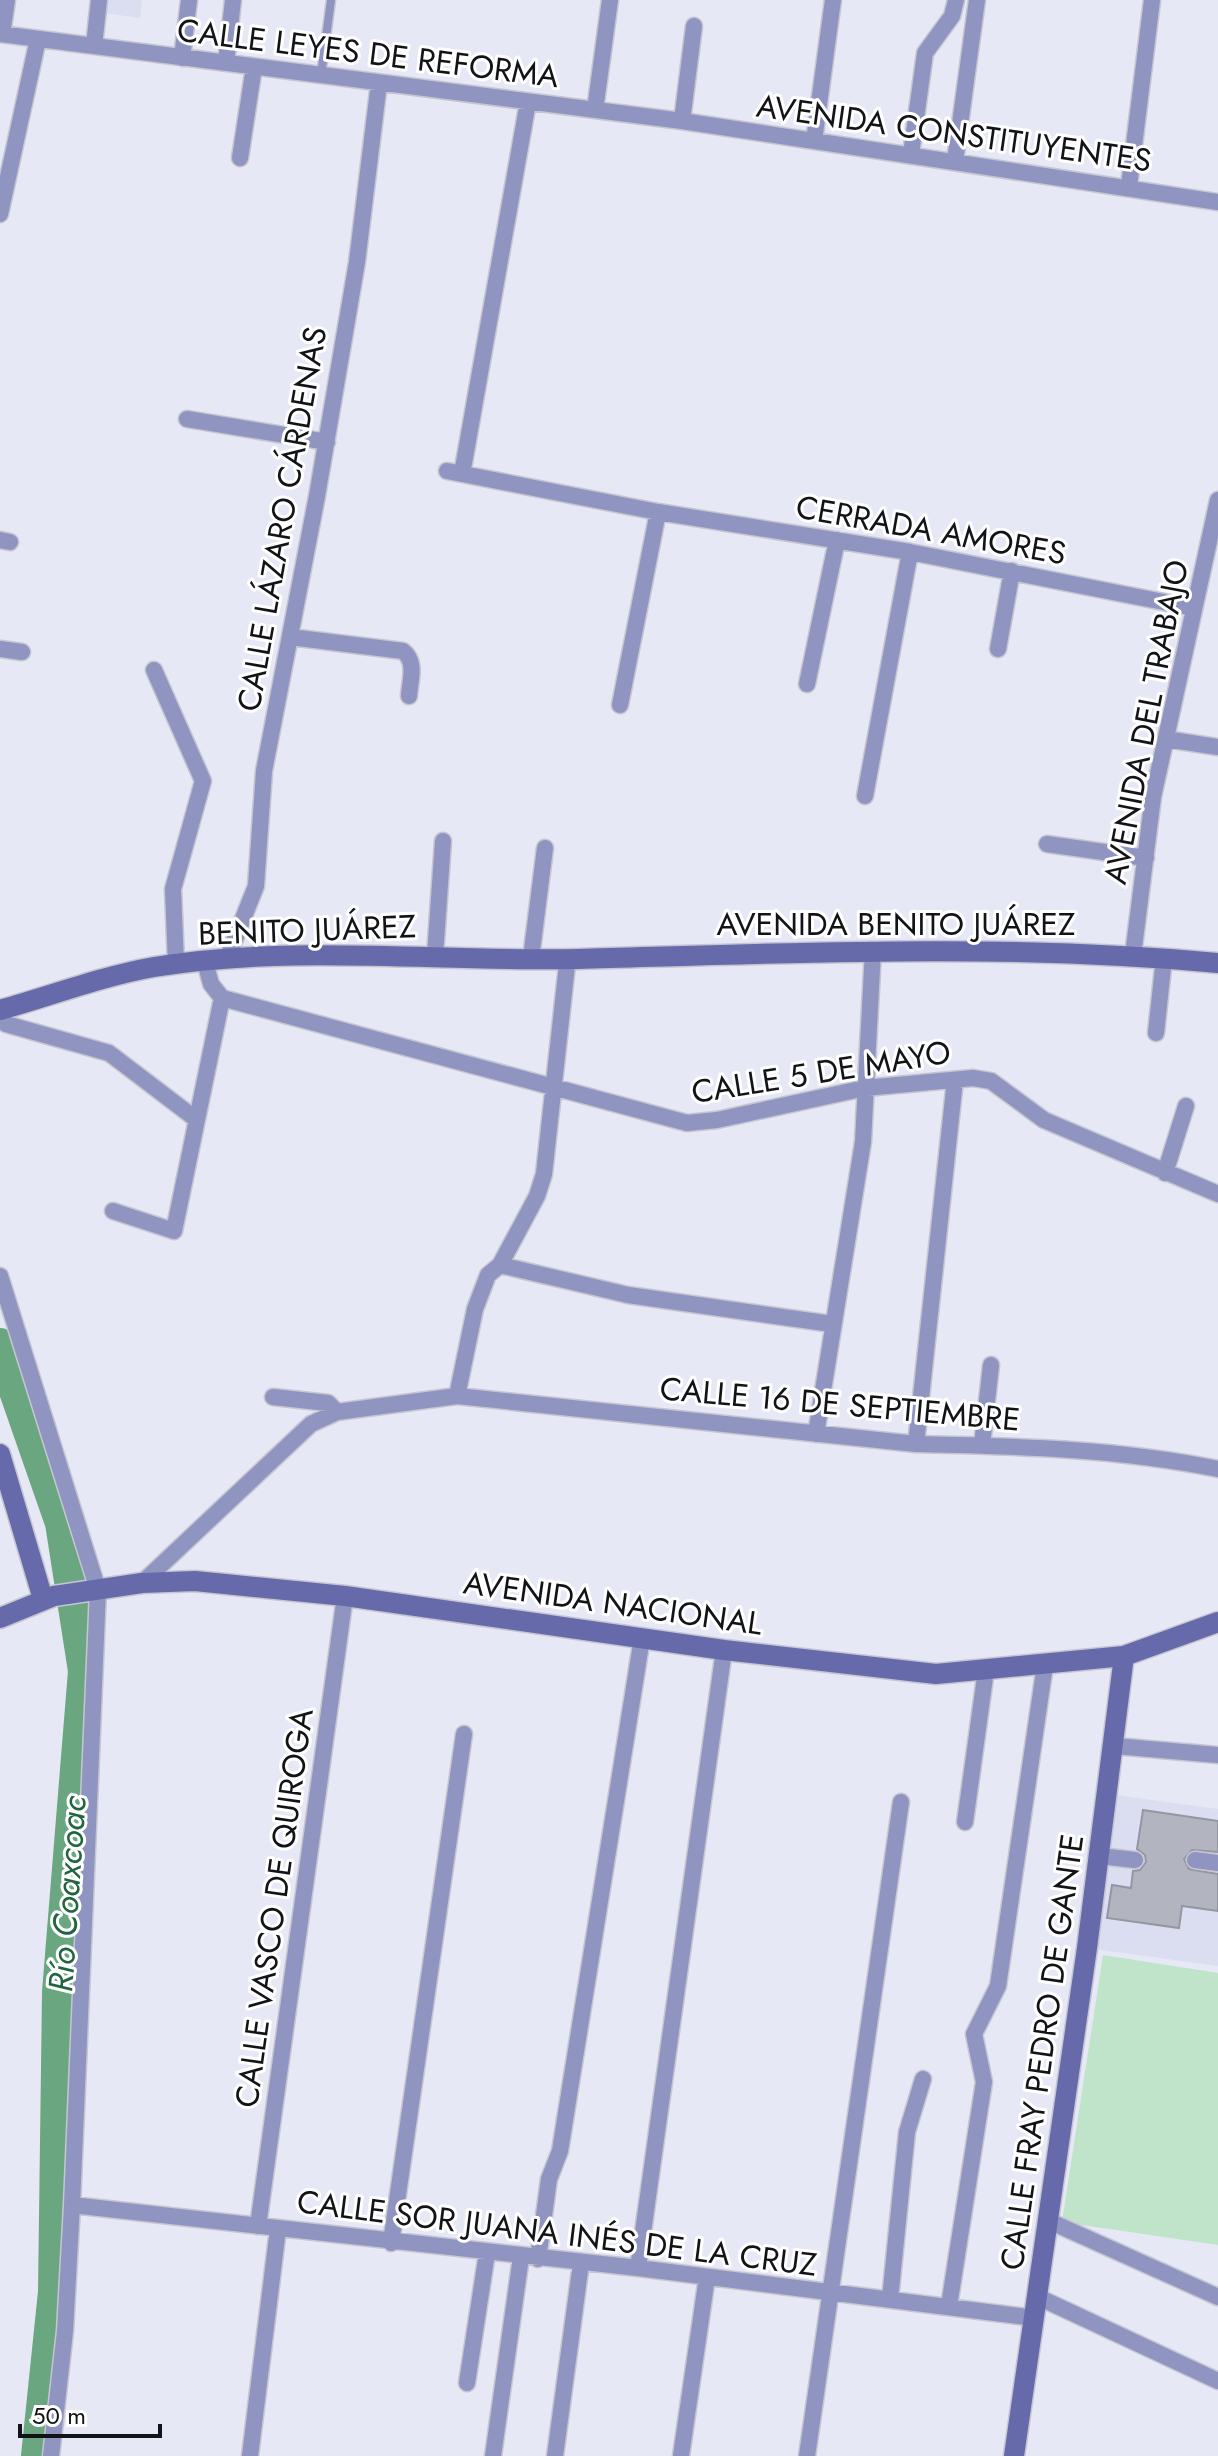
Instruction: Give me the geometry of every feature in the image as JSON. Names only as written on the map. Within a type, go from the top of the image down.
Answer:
[{"type":"street","points":[[1,34],[7,0]]},
{"type":"street","points":[[94,46],[99,0]]},
{"type":"street","points":[[182,58],[189,0]]},
{"type":"street","points":[[226,63],[233,0]]},
{"type":"street","points":[[595,110],[610,0]]},
{"type":"street","points":[[814,141],[833,0]]},
{"type":"street","points":[[911,154],[925,53],[952,16],[956,0]]},
{"type":"street","points":[[955,161],[977,0]]},
{"type":"street","points":[[1129,186],[1152,0]]},
{"type":"street","points":[[682,121],[694,26]]},
{"type":"street","name":"CALLE LEYES DE REFORMA","points":[[1,34],[682,121]]},
{"type":"street","points":[[0,214],[38,39]]},
{"type":"street","points":[[240,158],[254,67]]},
{"type":"street","name":"CALLE LÁZARO CÁRDENAS","points":[[227,959],[256,886],[264,771],[327,442],[357,262],[379,83]]},
{"type":"street","name":"CERRADA AMORES","points":[[528,102],[454,473],[658,512],[910,552],[1194,608]]},
{"type":"street","name":"AVENIDA CONSTITUYENTES","points":[[682,121],[1129,186],[1218,202]]},
{"type":"street","points":[[187,419],[327,442]]},
{"type":"street","name":"AVENIDA DEL TRABAJO","points":[[1133,955],[1166,739],[1218,500]]},
{"type":"street","points":[[620,705],[658,512]]},
{"type":"street","points":[[807,684],[837,540]]},
{"type":"street","points":[[865,796],[910,552]]},
{"type":"street","points":[[998,649],[1012,571]]},
{"type":"street","points":[[290,637],[403,651],[410,656],[409,696]]},
{"type":"street","points":[[0,649],[22,652]]},
{"type":"street","points":[[154,670],[203,781],[173,889],[176,964]]},
{"type":"street","points":[[1166,739],[1218,747]]},
{"type":"street","points":[[435,956],[443,841]]},
{"type":"street","points":[[1047,844],[1146,858]]},
{"type":"street","points":[[531,958],[545,848]]},
{"type":"street","points":[[816,1434],[863,1142],[873,950]]},
{"type":"street","name":"AVENIDA BENITO JUÁREZ","points":[[573,959],[873,950],[1133,955],[1218,963]]},
{"type":"street","name":"BENITO JUÁREZ","points":[[0,1010],[152,967],[278,954],[573,959]]},
{"type":"street","points":[[1156,1033],[1164,958]]},
{"type":"street","points":[[457,1396],[475,1309],[488,1275],[500,1265],[537,1196],[544,1174],[567,965],[573,959]]},
{"type":"street","points":[[113,1211],[174,1231],[222,998],[211,984],[205,962]]},
{"type":"street","name":"CALLE 5 DE MAYO","points":[[222,998],[687,1123],[865,1088],[955,1080],[991,1081],[1044,1120],[1218,1194]]},
{"type":"street","points":[[0,1018],[6,1024],[109,1053],[197,1120]]},
{"type":"street","points":[[916,1444],[955,1080]]},
{"type":"street","points":[[1165,1173],[1186,1106]]},
{"type":"street","points":[[500,1265],[628,1295],[832,1324]]},
{"type":"street","points":[[0,1276],[92,1591],[72,2205],[65,2331],[51,2456]]},
{"type":"street","points":[[982,1445],[991,1365]]},
{"type":"street","name":"CALLE 16 DE SEPTIEMBRE","points":[[337,1412],[457,1396],[916,1444],[982,1445],[1170,1459],[1218,1469]]},
{"type":"street","points":[[142,1583],[311,1424],[337,1412],[328,1403],[273,1397]]},
{"type":"street","points":[[0,1454],[48,1597]]},
{"type":"street","name":"AVENIDA NACIONAL","points":[[0,1618],[48,1597],[142,1583],[195,1581],[345,1596],[724,1650],[936,1674],[1124,1656],[1218,1622]]},
{"type":"street","name":"CALLE VASCO DE QUIROGA","points":[[258,2226],[345,1596]]},
{"type":"street","points":[[493,2456],[530,2258],[563,2135],[642,1638]]},
{"type":"street","points":[[638,2268],[724,1650]]},
{"type":"street","name":"CALLE FRAY PEDRO DE GANTE","points":[[1014,2456],[1100,1856],[1124,1656]]},
{"type":"street","points":[[949,2306],[984,2082],[974,2034],[998,1986],[1045,1665]]},
{"type":"street","points":[[965,1822],[986,1670]]},
{"type":"street","points":[[391,2243],[464,1734]]},
{"type":"street","points":[[1115,1746],[1218,1755]]},
{"type":"street","points":[[807,2456],[901,1802]]},
{"type":"street","points":[[1100,1856],[1135,1860]]},
{"type":"street","points":[[1195,1860],[1218,1863]]},
{"type":"street","points":[[890,2299],[907,2132],[923,2079]]},
{"type":"street","name":"CALLE SOR JUANA INÉS DE LA CRUZ","points":[[72,2205],[391,2243],[638,2268],[1035,2318]]},
{"type":"street","points":[[1049,2221],[1218,2297]]},
{"type":"street","points":[[250,2456],[278,2229]]},
{"type":"street","points":[[467,2383],[487,2253]]},
{"type":"street","points":[[555,2456],[581,2263]]},
{"type":"street","points":[[681,2456],[707,2277]]},
{"type":"street","points":[[1038,2297],[1218,2381]]},
{"type":"lane","points":[[321,76],[331,0]]},
{"type":"shaded area","points":[[106,0],[142,0],[140,18],[104,13]]},
{"type":"shaded area","points":[[1108,1794],[1218,1809],[1218,1966],[1087,1948]]},
{"type":"green space","points":[[1103,1955],[1218,1973],[1218,2245],[1062,2222]]},
{"type":"building","points":[[1143,1810],[1218,1821],[1218,1852],[1192,1850],[1184,1859],[1189,1869],[1218,1874],[1218,1911],[1182,1906],[1179,1928],[1107,1918],[1112,1885],[1131,1888],[1133,1871],[1140,1870],[1146,1862],[1145,1855],[1137,1849]]},
{"type":"waterway","name":"Río Coaxcoac","points":[[0,1345],[62,1523],[85,1671],[59,1992],[55,2292],[38,2456]]}]
